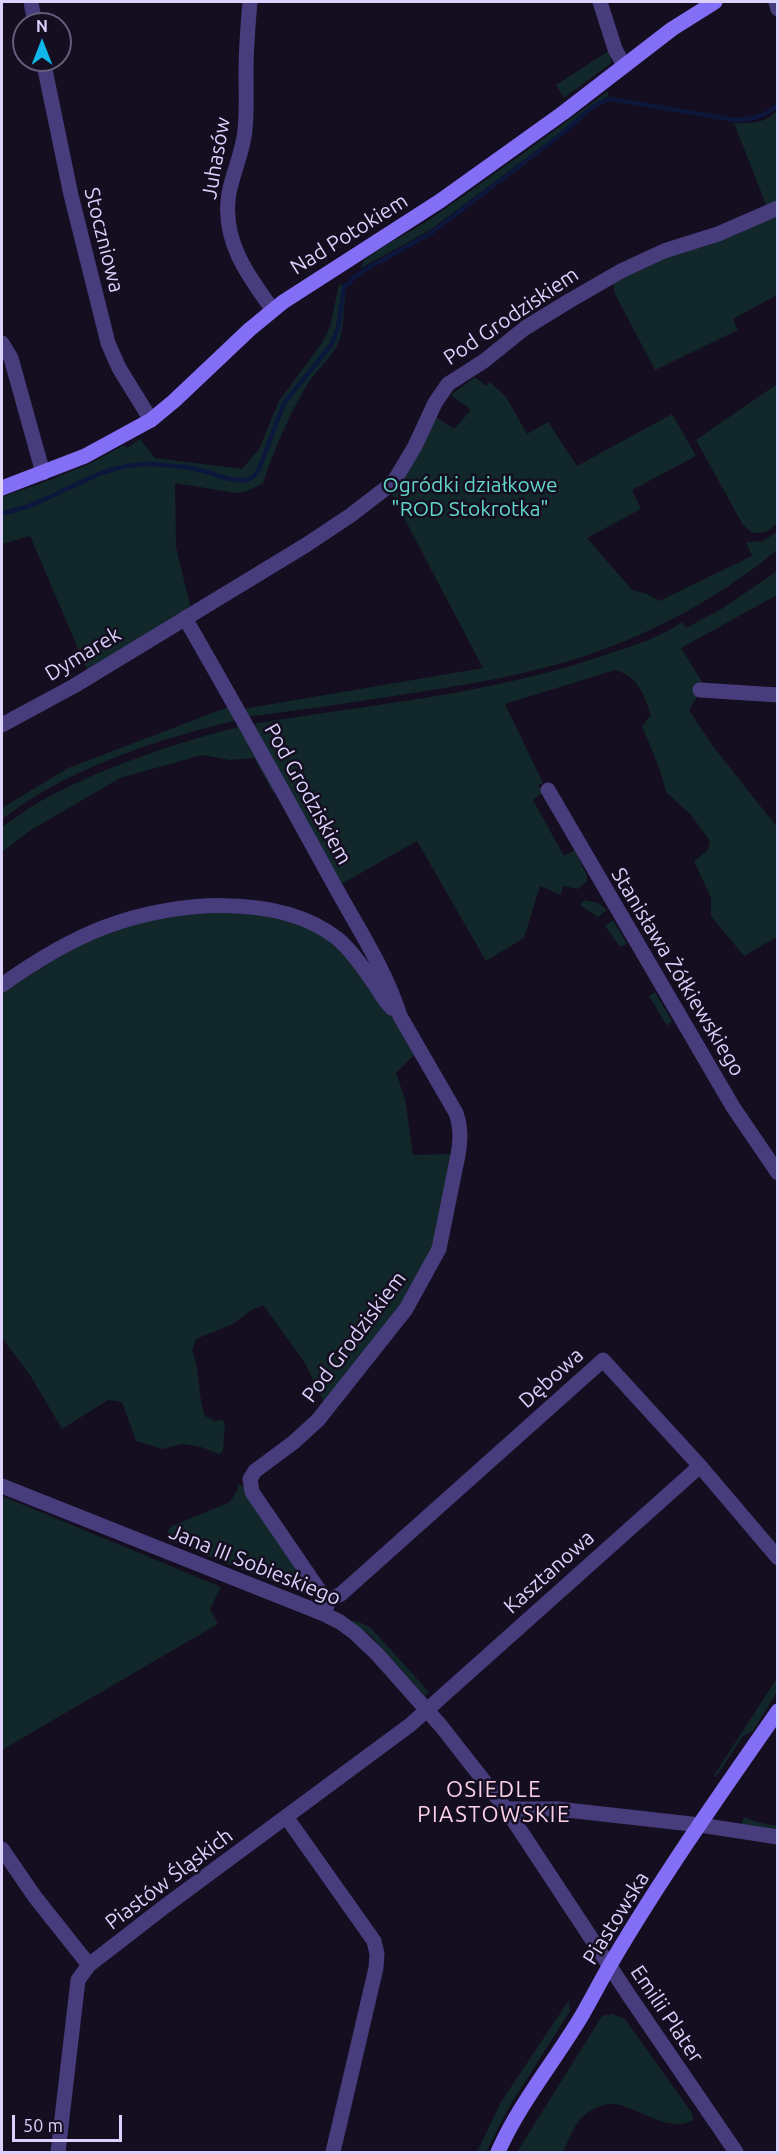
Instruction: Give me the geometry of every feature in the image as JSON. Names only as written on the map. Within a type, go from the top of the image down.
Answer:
[{"type":"street","name":"Juhasów","points":[[250,2],[246,41],[245,133],[229,192],[228,219],[233,246],[239,260],[251,281],[273,310]]},
{"type":"street","points":[[600,2],[615,49],[624,66]]},
{"type":"street","name":"Nad Potokiem","points":[[2,488],[85,456],[151,420],[273,310],[426,211],[563,113],[672,29],[715,2]]},
{"type":"street","points":[[776,2],[777,9]]},
{"type":"street","name":"Stoczniowa","points":[[45,72],[71,195],[108,343],[119,368],[151,420]]},
{"type":"street","name":"Pod Grodziskiem","points":[[327,1606],[321,1593],[252,1492],[250,1479],[255,1471],[294,1442],[318,1420],[406,1309],[439,1249],[460,1148],[460,1126],[456,1113],[400,1016],[396,1001],[374,956],[235,703],[185,618],[306,545],[386,488],[396,478],[406,462],[435,403],[448,384],[484,361],[525,328],[632,266],[664,251],[718,234],[777,208]]},
{"type":"street","points":[[2,343],[11,358],[43,473]]},
{"type":"street","name":"Dymarek","points":[[2,725],[74,686],[185,618]]},
{"type":"street","points":[[700,690],[777,695]]},
{"type":"street","name":"Stanisława Żółkiewskiego","points":[[548,790],[733,1107],[777,1173]]},
{"type":"street","points":[[2,985],[53,951],[106,926],[164,911],[234,906],[286,914],[305,919],[322,928],[339,940],[355,956],[388,1004],[400,1016]]},
{"type":"street","name":"Dębowa","points":[[327,1606],[603,1360],[699,1466],[777,1558]]},
{"type":"street","name":"Kasztanowa","points":[[427,1711],[699,1466]]},
{"type":"street","name":"Jana III Sobieskiego","points":[[2,1486],[327,1606],[340,1622],[367,1644],[427,1711],[506,1809]]},
{"type":"street","name":"Piastów Śląskich","points":[[58,2152],[78,1980],[89,1965],[427,1711]]},
{"type":"street","name":"Piastowska","points":[[498,2152],[515,2119],[580,2019],[609,1966],[777,1711]]},
{"type":"street","points":[[506,1809],[558,1809],[700,1825],[777,1837]]},
{"type":"street","name":"Emilii Plater","points":[[506,1809],[609,1966],[736,2152]]},
{"type":"street","points":[[287,1818],[374,1941],[377,1954],[376,1968],[333,2152]]},
{"type":"street","points":[[2,1849],[34,1897],[89,1965]]},
{"type":"green space","points":[[610,50],[611,63],[564,98],[556,85]]},
{"type":"green space","points":[[608,91],[608,96],[593,105],[557,135],[430,230],[361,268],[363,261],[371,255],[429,220]]},
{"type":"green space","points":[[777,111],[777,202],[767,207],[734,123],[757,122]]},
{"type":"green space","points":[[777,214],[777,295],[733,319],[738,330],[655,370],[614,292],[614,282],[647,263],[712,244]]},
{"type":"green space","points":[[339,284],[346,288],[340,339],[334,351],[307,385],[294,408],[263,483],[247,491],[236,493],[175,483],[176,547],[191,609],[88,672],[30,536],[2,544],[2,497],[91,463],[124,445],[127,448],[140,439],[155,458],[242,469],[259,449],[279,401],[322,343],[330,327]]},
{"type":"green space","name":"Ogródki działkowe \"ROD Stokrotka\"","points":[[475,377],[486,386],[490,382],[506,397],[527,434],[548,422],[577,466],[672,414],[696,456],[632,490],[641,509],[587,538],[632,590],[647,594],[659,601],[752,556],[746,542],[763,541],[777,532],[777,550],[712,597],[665,623],[591,654],[520,674],[473,683],[247,717],[243,709],[483,668],[392,495],[436,417],[454,429],[471,410],[451,395]]},
{"type":"green space","points":[[777,384],[777,524],[766,532],[752,533],[743,525],[696,440]]},
{"type":"green space","points":[[777,571],[777,595],[681,648],[704,685],[689,710],[712,745],[777,827],[777,937],[744,956],[711,916],[711,898],[694,861],[708,850],[710,841],[691,815],[666,792],[660,770],[642,726],[651,715],[639,687],[623,673],[615,670],[505,704],[543,783],[538,785],[543,793],[533,800],[564,856],[575,850],[587,876],[587,881],[578,889],[563,886],[561,895],[540,886],[524,938],[486,961],[417,841],[338,886],[253,724],[479,688],[567,667],[648,640],[682,622],[686,628],[723,608]]},
{"type":"green space","points":[[231,706],[238,720],[138,749],[90,768],[38,794],[2,819],[2,808],[68,768]]},
{"type":"green space","points":[[242,726],[276,786],[274,794],[254,758],[230,760],[202,755],[120,778],[31,830],[2,852],[2,827],[48,797],[71,785],[143,756]]},
{"type":"green space","points":[[584,900],[598,903],[607,910],[598,917],[580,905]]},
{"type":"green space","points":[[238,910],[305,924],[352,958],[417,1052],[396,1073],[405,1099],[413,1155],[455,1154],[439,1232],[421,1278],[325,1405],[305,1363],[263,1305],[250,1311],[233,1324],[196,1339],[192,1350],[197,1366],[205,1416],[215,1421],[222,1420],[225,1423],[223,1451],[219,1454],[201,1447],[182,1444],[162,1449],[136,1441],[122,1402],[108,1400],[62,1429],[30,1375],[2,1338],[2,989],[81,940],[165,915]]},
{"type":"green space","points":[[613,920],[627,944],[620,947],[605,926]]},
{"type":"green space","points":[[655,992],[672,1021],[667,1026],[649,996]]},
{"type":"green space","points":[[238,1484],[243,1486],[301,1571],[285,1587],[166,1539],[170,1527],[230,1502],[238,1489]]},
{"type":"green space","points":[[2,1496],[221,1587],[210,1609],[218,1624],[2,1750]]},
{"type":"green space","points":[[300,1579],[303,1579],[313,1594],[311,1597],[291,1589]]},
{"type":"green space","points":[[349,1620],[371,1628],[429,1692],[425,1696],[370,1635]]},
{"type":"green space","points":[[777,1678],[777,1692],[753,1731],[743,1736],[718,1774],[713,1777]]},
{"type":"green space","points":[[744,1817],[777,1826],[777,1830],[741,1826]]},
{"type":"green space","points":[[569,2000],[570,2011],[509,2107],[486,2152],[477,2152],[501,2102]]},
{"type":"green space","points":[[612,2014],[625,2019],[692,2113],[693,2120],[683,2124],[672,2124],[629,2108],[607,2104],[583,2116],[563,2152],[517,2152],[602,2016]]},
{"type":"waterway","points":[[2,513],[21,509],[92,477],[130,465],[179,466],[202,470],[233,480],[251,479],[259,469],[284,403],[331,345],[338,329],[344,287],[361,272],[431,233],[559,136],[592,107],[608,99],[735,120],[758,116],[778,104]]},
{"type":"district","name":"OSIEDLE PIASTOWSKIE","points":[[494,1802]]}]
